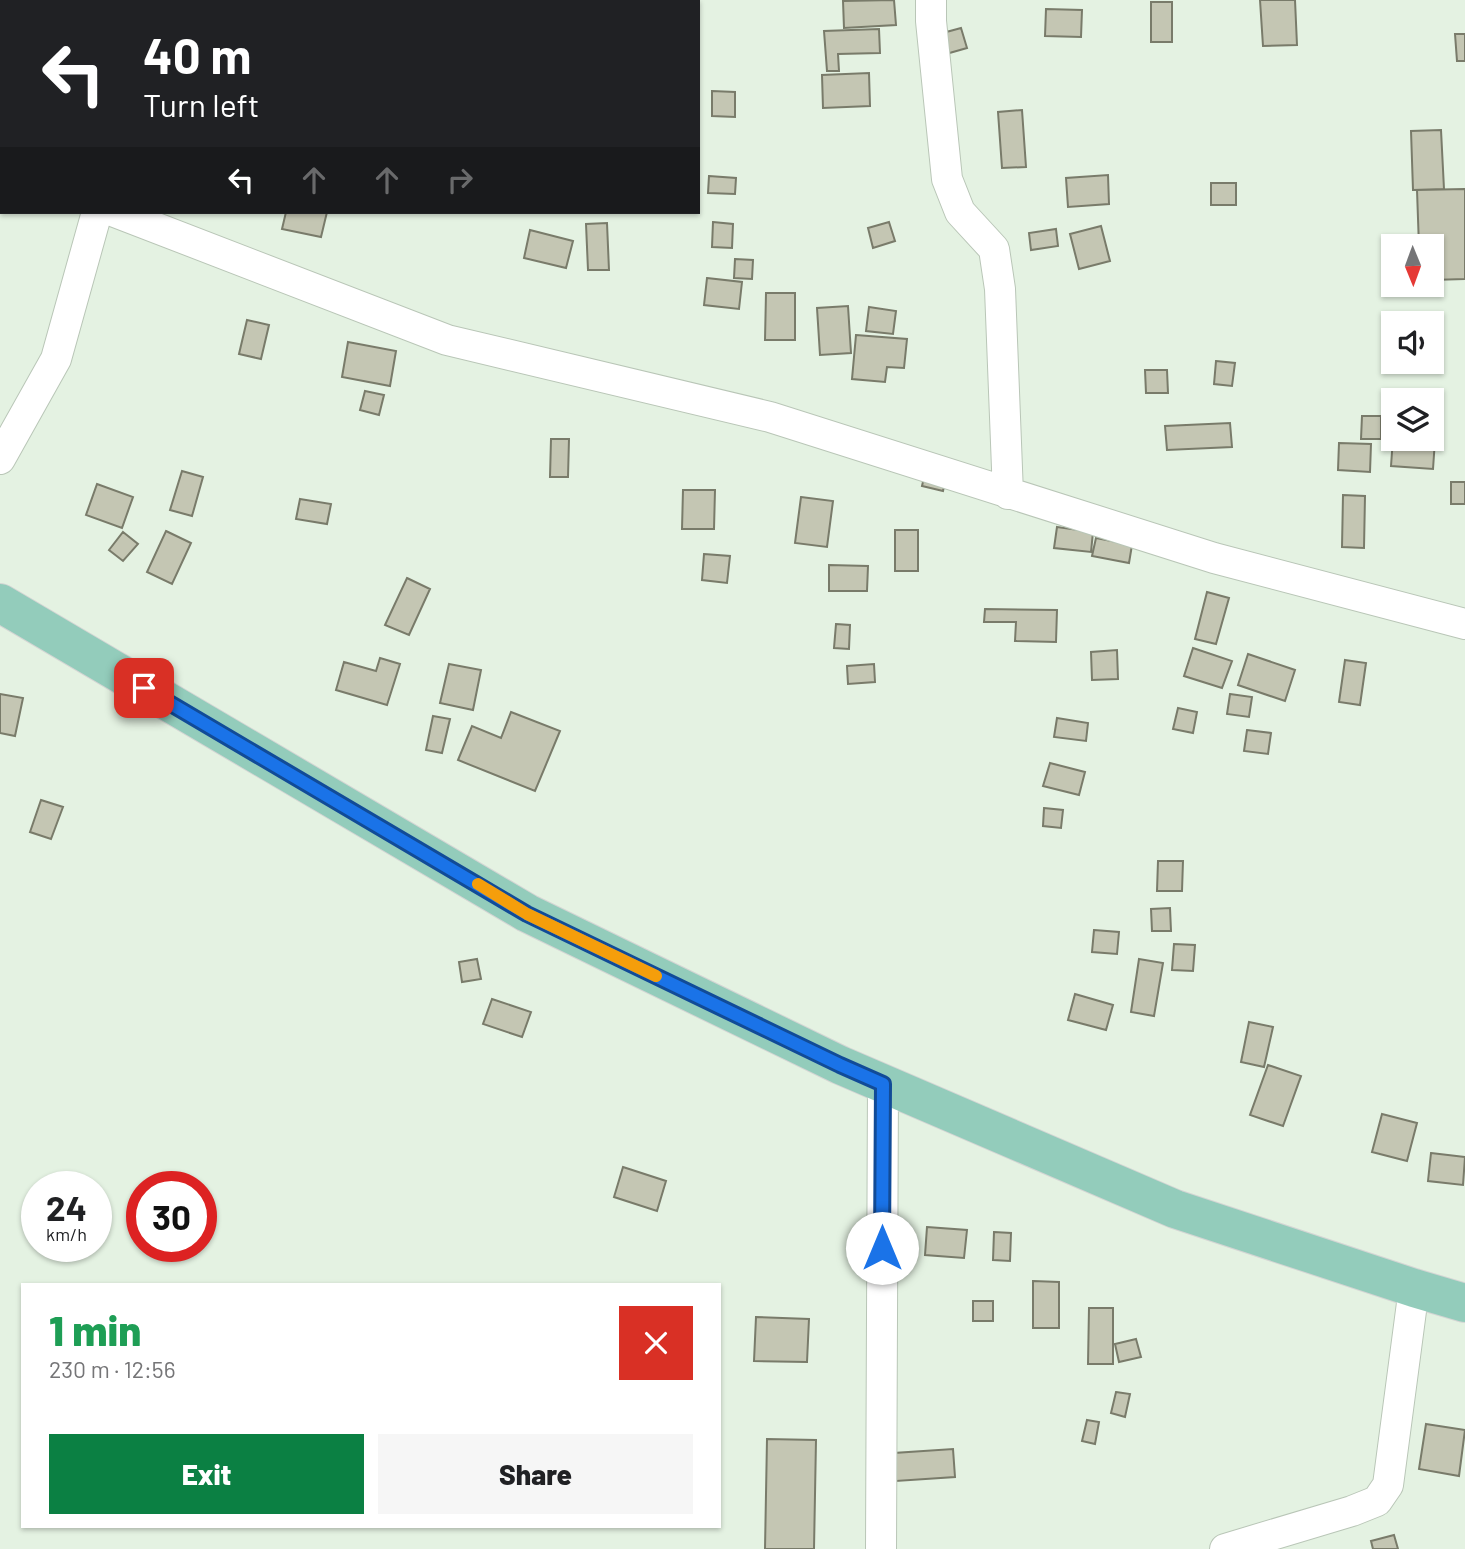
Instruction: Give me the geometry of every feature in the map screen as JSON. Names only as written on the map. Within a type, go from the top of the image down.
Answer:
[{"type":"main road","points":[[0,603],[527,914],[840,1065],[1175,1209],[1465,1303]]},
{"type":"street","points":[[931,0],[947,179],[960,212],[994,249],[1000,289],[1007,494]]},
{"type":"street","points":[[0,459],[56,359],[96,214]]},
{"type":"street","points":[[120,214],[447,340],[770,417],[1214,558],[1465,624]]},
{"type":"street","points":[[881,1549],[883,1084]]},
{"type":"street","points":[[1225,1549],[1352,1511],[1377,1501],[1383,1493],[1388,1485],[1414,1288]]},
{"type":"building","points":[[894,0],[896,25],[844,28],[843,1]]},
{"type":"building","points":[[1260,0],[1295,0],[1297,45],[1263,46]]},
{"type":"building","points":[[1151,2],[1172,2],[1172,42],[1151,42]]},
{"type":"building","points":[[1046,9],[1082,10],[1081,37],[1045,36]]},
{"type":"building","points":[[961,28],[967,48],[946,54],[939,34]]},
{"type":"building","points":[[879,29],[880,53],[838,54],[839,71],[827,71],[824,31]]},
{"type":"building","points":[[1455,34],[1465,34],[1465,61],[1457,61]]},
{"type":"building","points":[[869,73],[870,106],[823,108],[822,75]]},
{"type":"building","points":[[712,91],[735,92],[735,117],[712,116]]},
{"type":"building","points":[[1022,110],[1026,167],[1002,168],[998,112]]},
{"type":"building","points":[[1441,130],[1444,189],[1413,190],[1411,131]]},
{"type":"building","points":[[1108,175],[1109,204],[1068,207],[1066,178]]},
{"type":"building","points":[[709,176],[736,178],[735,194],[708,193]]},
{"type":"building","points":[[1211,183],[1236,183],[1236,205],[1211,205]]},
{"type":"building","points":[[1465,189],[1465,279],[1444,280],[1444,234],[1419,234],[1417,190]]},
{"type":"building","points":[[286,214],[327,214],[321,237],[282,229]]},
{"type":"building","points":[[713,222],[733,224],[732,248],[712,247]]},
{"type":"building","points":[[889,222],[895,241],[873,248],[868,228]]},
{"type":"building","points":[[607,223],[609,270],[588,270],[586,224]]},
{"type":"building","points":[[1101,226],[1110,261],[1079,269],[1070,234]]},
{"type":"building","points":[[1056,229],[1058,246],[1031,250],[1029,233]]},
{"type":"building","points":[[530,230],[573,241],[566,268],[524,258]]},
{"type":"building","points":[[735,259],[753,260],[752,279],[734,278]]},
{"type":"building","points":[[707,278],[742,282],[739,309],[704,305]]},
{"type":"building","points":[[766,293],[795,293],[795,340],[765,340]]},
{"type":"building","points":[[848,306],[851,353],[820,355],[817,308]]},
{"type":"building","points":[[869,307],[896,311],[893,334],[866,331]]},
{"type":"building","points":[[247,320],[269,325],[261,359],[239,354]]},
{"type":"building","points":[[856,335],[907,339],[904,368],[887,367],[885,382],[852,379]]},
{"type":"building","points":[[348,342],[396,351],[390,386],[342,377]]},
{"type":"building","points":[[1216,361],[1235,363],[1232,386],[1214,384]]},
{"type":"building","points":[[1145,370],[1167,370],[1168,393],[1146,393]]},
{"type":"building","points":[[365,391],[384,395],[379,415],[360,410]]},
{"type":"building","points":[[1362,416],[1381,416],[1381,439],[1361,439]]},
{"type":"building","points":[[1230,423],[1232,447],[1167,450],[1165,426]]},
{"type":"building","points":[[551,439],[569,439],[568,477],[550,477]]},
{"type":"building","points":[[1339,443],[1371,444],[1370,472],[1338,470]]},
{"type":"building","points":[[1392,451],[1434,451],[1433,469],[1391,466]]},
{"type":"building","points":[[926,469],[947,474],[943,491],[922,486]]},
{"type":"building","points":[[182,471],[203,477],[192,516],[170,510]]},
{"type":"building","points":[[1451,482],[1465,482],[1465,504],[1451,504]]},
{"type":"building","points":[[97,484],[133,497],[122,528],[86,515]]},
{"type":"building","points":[[683,490],[715,490],[714,529],[682,529]]},
{"type":"building","points":[[1343,495],[1365,496],[1364,548],[1342,547]]},
{"type":"building","points":[[801,497],[833,501],[827,547],[795,543]]},
{"type":"building","points":[[300,499],[331,504],[327,524],[296,519]]},
{"type":"building","points":[[1057,527],[1093,532],[1091,552],[1054,548]]},
{"type":"building","points":[[895,530],[918,530],[918,571],[895,571]]},
{"type":"building","points":[[166,531],[191,543],[172,584],[147,572]]},
{"type":"building","points":[[123,532],[138,544],[123,561],[109,550]]},
{"type":"building","points":[[1096,538],[1132,545],[1129,563],[1092,556]]},
{"type":"building","points":[[704,554],[730,556],[727,583],[702,580]]},
{"type":"building","points":[[829,565],[868,566],[867,591],[829,591]]},
{"type":"building","points":[[407,578],[430,589],[409,635],[385,625]]},
{"type":"building","points":[[1207,592],[1229,598],[1216,644],[1195,639]]},
{"type":"building","points":[[985,609],[1057,610],[1056,642],[1015,641],[1016,622],[984,622]]},
{"type":"building","points":[[836,624],[850,625],[849,649],[834,648]]},
{"type":"building","points":[[1193,648],[1232,661],[1222,688],[1184,676]]},
{"type":"building","points":[[1117,650],[1118,679],[1092,680],[1091,652]]},
{"type":"building","points":[[1248,654],[1295,670],[1285,701],[1238,685]]},
{"type":"building","points":[[380,658],[400,664],[387,705],[336,690],[344,662],[376,671]]},
{"type":"building","points":[[1345,660],[1366,663],[1360,705],[1339,702]]},
{"type":"building","points":[[449,664],[481,670],[473,710],[440,703]]},
{"type":"building","points":[[874,664],[875,682],[848,684],[847,666]]},
{"type":"building","points":[[0,694],[23,698],[15,736],[0,733]]},
{"type":"building","points":[[1230,694],[1252,697],[1249,717],[1227,714]]},
{"type":"building","points":[[1178,708],[1197,712],[1193,733],[1173,729]]},
{"type":"building","points":[[511,712],[560,731],[535,791],[458,760],[472,726],[501,738]]},
{"type":"building","points":[[433,716],[450,719],[442,753],[426,750]]},
{"type":"building","points":[[1057,718],[1088,723],[1086,741],[1054,737]]},
{"type":"building","points":[[1247,730],[1271,733],[1268,754],[1244,751]]},
{"type":"building","points":[[1050,763],[1085,772],[1079,795],[1043,786]]},
{"type":"building","points":[[41,800],[63,807],[51,839],[30,832]]},
{"type":"building","points":[[1044,808],[1063,810],[1061,828],[1043,826]]},
{"type":"building","points":[[1158,861],[1183,861],[1182,891],[1157,891]]},
{"type":"building","points":[[1170,908],[1171,931],[1152,931],[1151,909]]},
{"type":"building","points":[[1094,930],[1119,932],[1117,954],[1092,952]]},
{"type":"building","points":[[1174,944],[1195,945],[1193,971],[1172,970]]},
{"type":"building","points":[[477,959],[481,979],[462,982],[459,962]]},
{"type":"building","points":[[1139,959],[1163,963],[1154,1016],[1131,1012]]},
{"type":"building","points":[[1075,994],[1113,1005],[1106,1030],[1068,1020]]},
{"type":"building","points":[[492,999],[531,1012],[522,1037],[483,1024]]},
{"type":"building","points":[[1249,1022],[1273,1027],[1264,1067],[1241,1062]]},
{"type":"building","points":[[1268,1065],[1301,1076],[1283,1126],[1250,1115]]},
{"type":"building","points":[[1382,1114],[1417,1123],[1407,1161],[1372,1152]]},
{"type":"building","points":[[1431,1153],[1465,1157],[1463,1185],[1428,1181]]},
{"type":"building","points":[[623,1167],[666,1181],[657,1211],[614,1197]]},
{"type":"building","points":[[927,1227],[967,1230],[964,1258],[925,1255]]},
{"type":"building","points":[[994,1232],[1011,1233],[1010,1261],[993,1260]]},
{"type":"building","points":[[1033,1281],[1059,1282],[1059,1328],[1033,1328]]},
{"type":"building","points":[[973,1301],[993,1301],[993,1321],[973,1321]]},
{"type":"building","points":[[1089,1308],[1113,1308],[1113,1364],[1088,1364]]},
{"type":"building","points":[[756,1317],[809,1319],[807,1362],[754,1361]]},
{"type":"building","points":[[1136,1339],[1141,1357],[1119,1362],[1115,1344]]},
{"type":"building","points":[[1116,1392],[1130,1394],[1125,1417],[1111,1413]]},
{"type":"building","points":[[1087,1420],[1099,1422],[1095,1444],[1082,1441]]},
{"type":"building","points":[[1426,1424],[1465,1430],[1459,1476],[1419,1469]]},
{"type":"building","points":[[767,1439],[816,1440],[814,1549],[765,1549]]},
{"type":"building","points":[[953,1449],[955,1477],[896,1481],[894,1453]]},
{"type":"building","points":[[1394,1535],[1398,1549],[1373,1549],[1371,1541]]},
{"type":"slow traffic","points":[[478,884],[527,914],[656,976]]},
{"type":"route","points":[[144,688],[527,914],[883,1084],[882,1248]]}]
